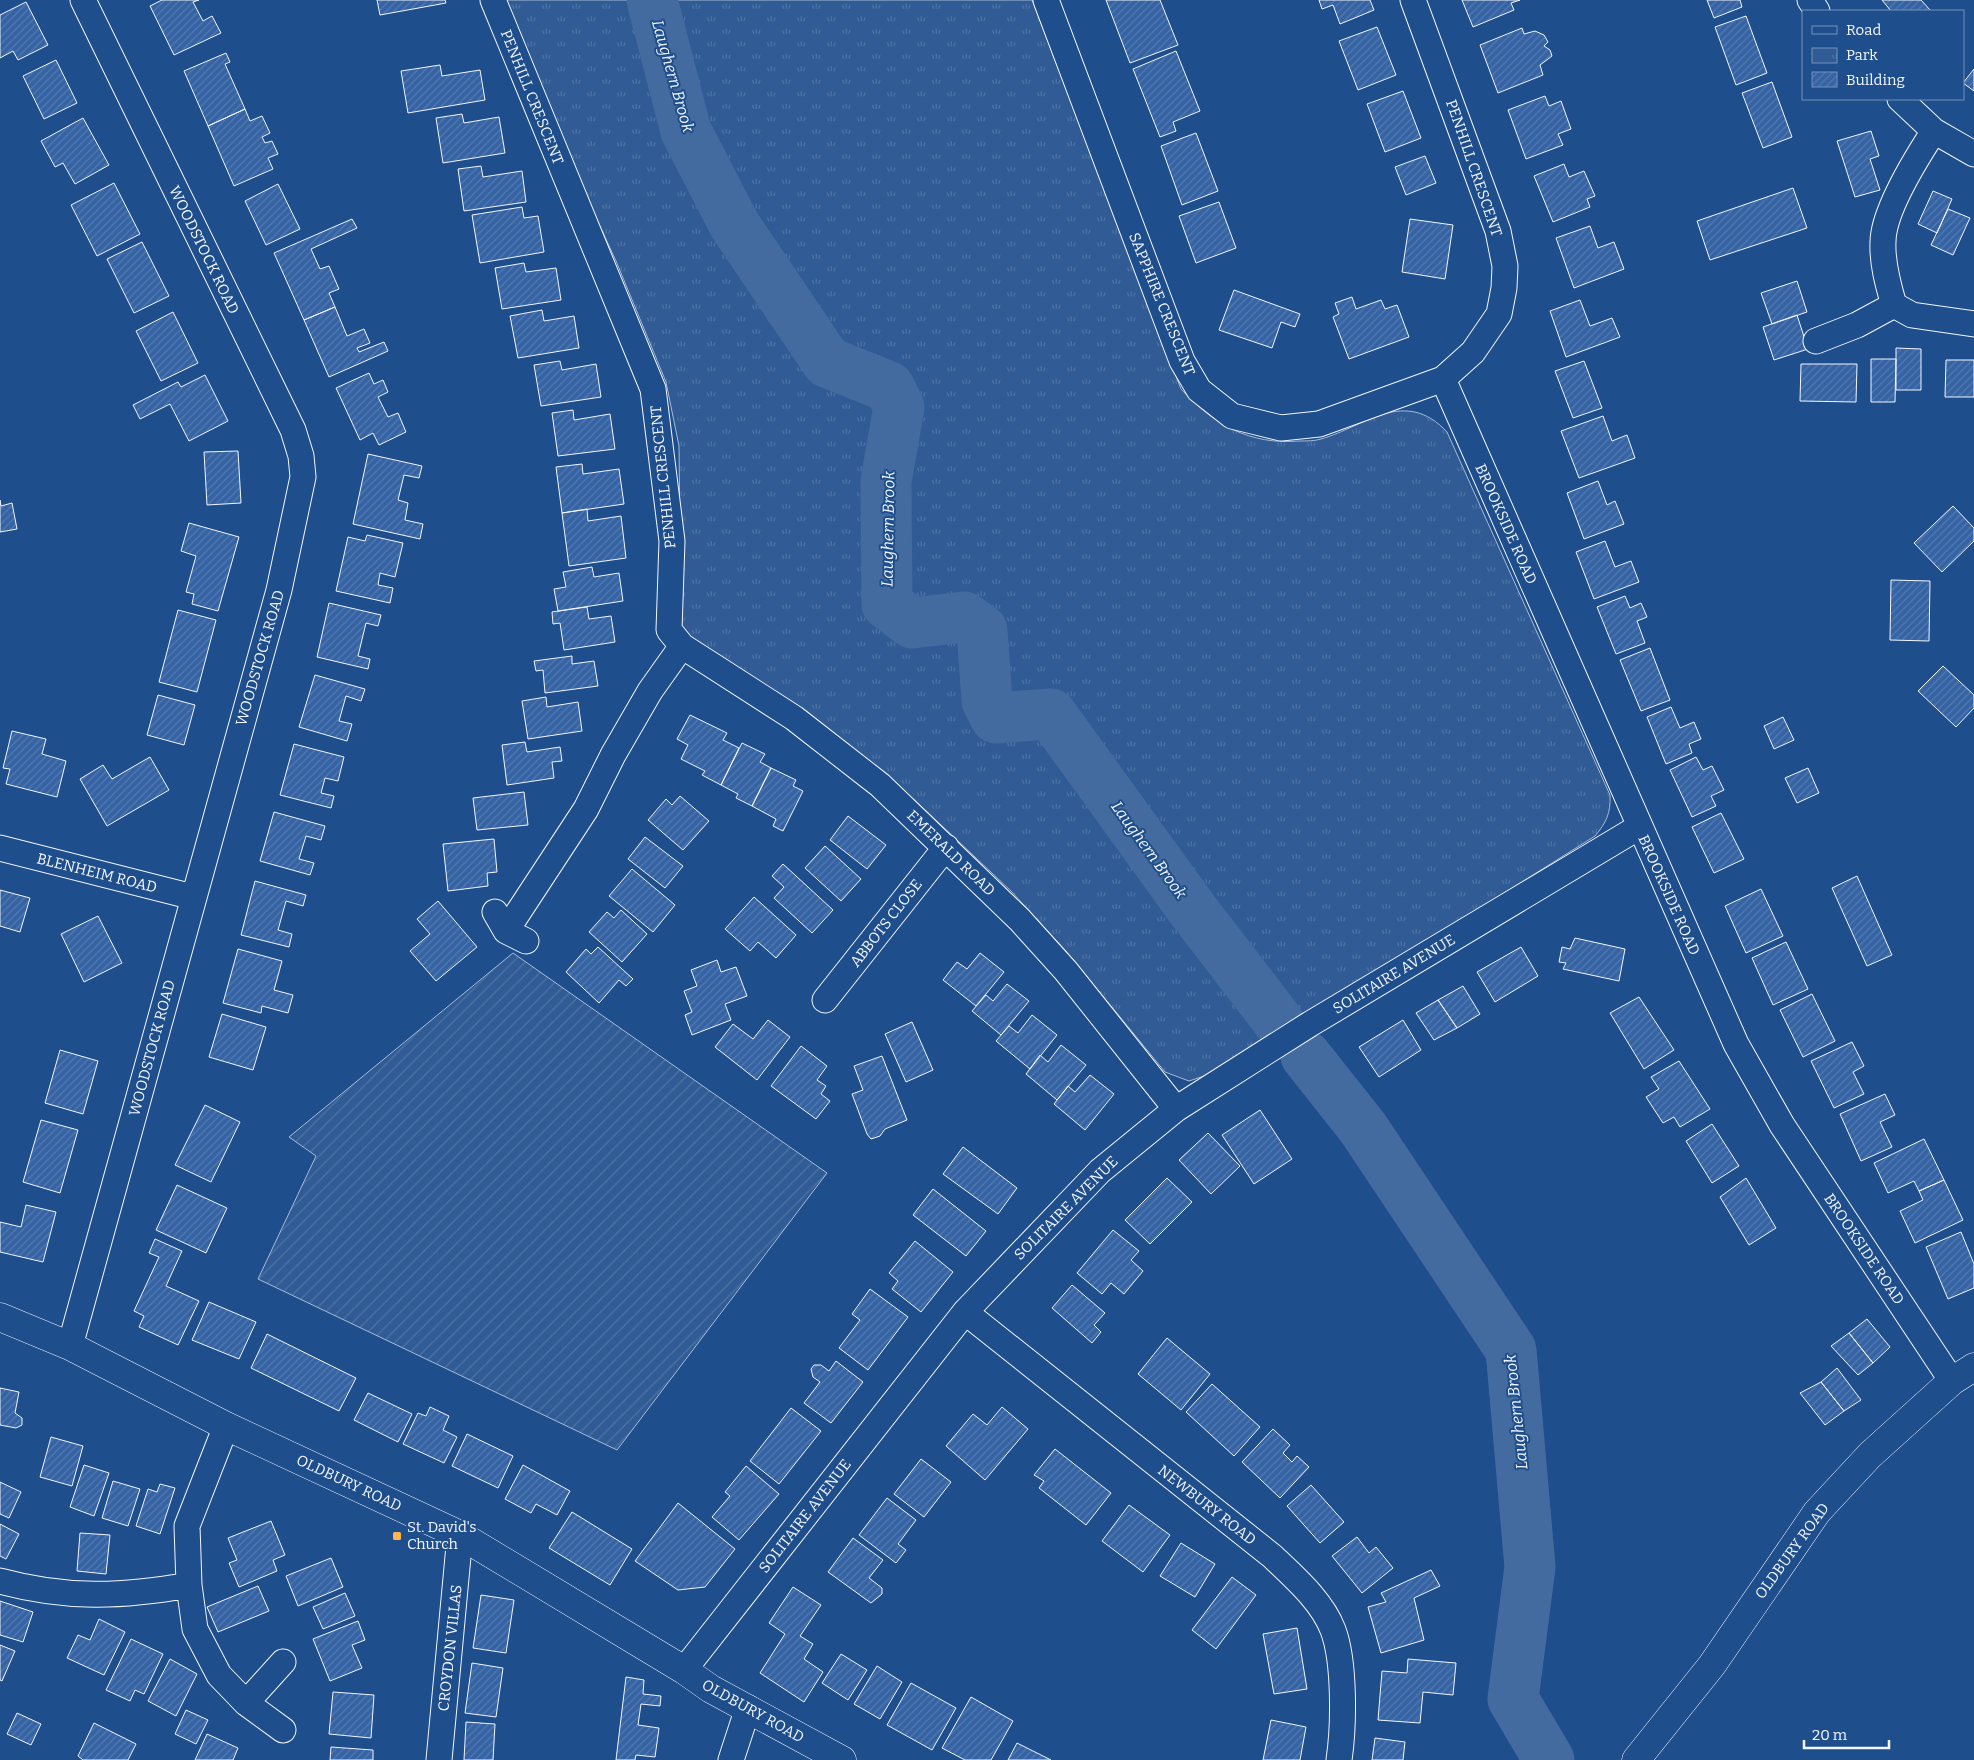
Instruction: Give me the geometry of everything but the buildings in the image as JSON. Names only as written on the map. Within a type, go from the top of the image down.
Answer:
[{"type":"street","name":"WOODSTOCK ROAD","points":[[70,1346],[279,590],[303,477],[301,456],[293,430],[83,0]]},
{"type":"street","name":"PENHILL CRESCENT","points":[[493,0],[653,389],[672,541],[669,630],[682,646]]},
{"type":"street","name":"SAPPHIRE CRESCENT","points":[[1046,0],[1182,361],[1199,390],[1232,416],[1281,428],[1319,424],[1443,378]]},
{"type":"street","name":"PENHILL CRESCENT","points":[[1413,0],[1498,231],[1505,266],[1504,288],[1499,314],[1473,352],[1443,378]]},
{"type":"street","points":[[1901,100],[1934,131],[1974,154]]},
{"type":"street","points":[[1934,131],[1916,160],[1890,212],[1883,240],[1888,285],[1894,306],[1912,316],[1974,324]]},
{"type":"street","points":[[1816,340],[1858,325],[1894,306]]},
{"type":"street","name":"BROOKSIDE ROAD","points":[[1443,378],[1736,1044],[1782,1125],[1963,1374]]},
{"type":"street","name":"EMERALD ROAD","points":[[682,646],[794,718],[880,785],[1020,920],[1066,971],[1176,1109]]},
{"type":"street","points":[[509,928],[586,809],[613,755],[650,692],[682,646]]},
{"type":"street","name":"SOLITAIRE AVENUE","points":[[684,1670],[965,1312],[1100,1171],[1176,1109],[1310,1024],[1639,827]]},
{"type":"street","name":"ABBOTS CLOSE","points":[[825,1000],[946,847]]},
{"type":"street","name":"BLENHEIM ROAD","points":[[0,848],[193,897]]},
{"type":"street","name":"NEWBURY ROAD","points":[[965,1312],[1272,1556],[1308,1591],[1333,1630],[1342,1677],[1342,1741],[1340,1760]]},
{"type":"street","name":"OLDBURY ROAD","points":[[0,1317],[70,1346],[226,1426],[460,1535],[684,1670],[711,1689],[842,1760]]},
{"type":"street","name":"OLDBURY ROAD","points":[[1636,1760],[1712,1665],[1817,1512],[1870,1454],[1963,1374]]},
{"type":"street","points":[[226,1426],[187,1526],[189,1585],[195,1629],[219,1675],[246,1703],[283,1730]]},
{"type":"street","name":"CROYDON VILLAS","points":[[439,1760],[460,1535]]},
{"type":"street","points":[[0,1582],[70,1595],[109,1596],[189,1585]]},
{"type":"street","points":[[246,1703],[282,1662]]},
{"type":"street","points":[[731,1760],[748,1708]]},
{"type":"green space","points":[[506,0],[1032,0],[1181,389],[1206,413],[1220,422],[1249,436],[1265,440],[1319,440],[1370,419],[1401,411],[1416,412],[1431,419],[1447,432],[1610,795],[1609,812],[1599,831],[1595,836],[1318,1010],[1210,1074],[1189,1081],[1165,1072],[1066,951],[1011,891],[888,776],[681,633],[679,446],[666,382],[616,261],[569,159]]},
{"type":"green space","points":[[513,953],[827,1173],[617,1450],[258,1279],[316,1156],[289,1137]]},
{"type":"waterway","name":"Laughern Brook","points":[[652,0],[686,131],[734,224],[827,362],[889,387],[899,407],[886,481],[887,604],[912,623],[964,617],[982,630],[987,701],[996,718],[1051,714],[1192,909],[1278,1021]]},
{"type":"waterway","name":"Laughern Brook","points":[[1306,1056],[1363,1128],[1511,1350],[1530,1567],[1513,1699],[1549,1760]]},
{"type":"place","name":"St. David's Church","points":[[397,1536]]}]
